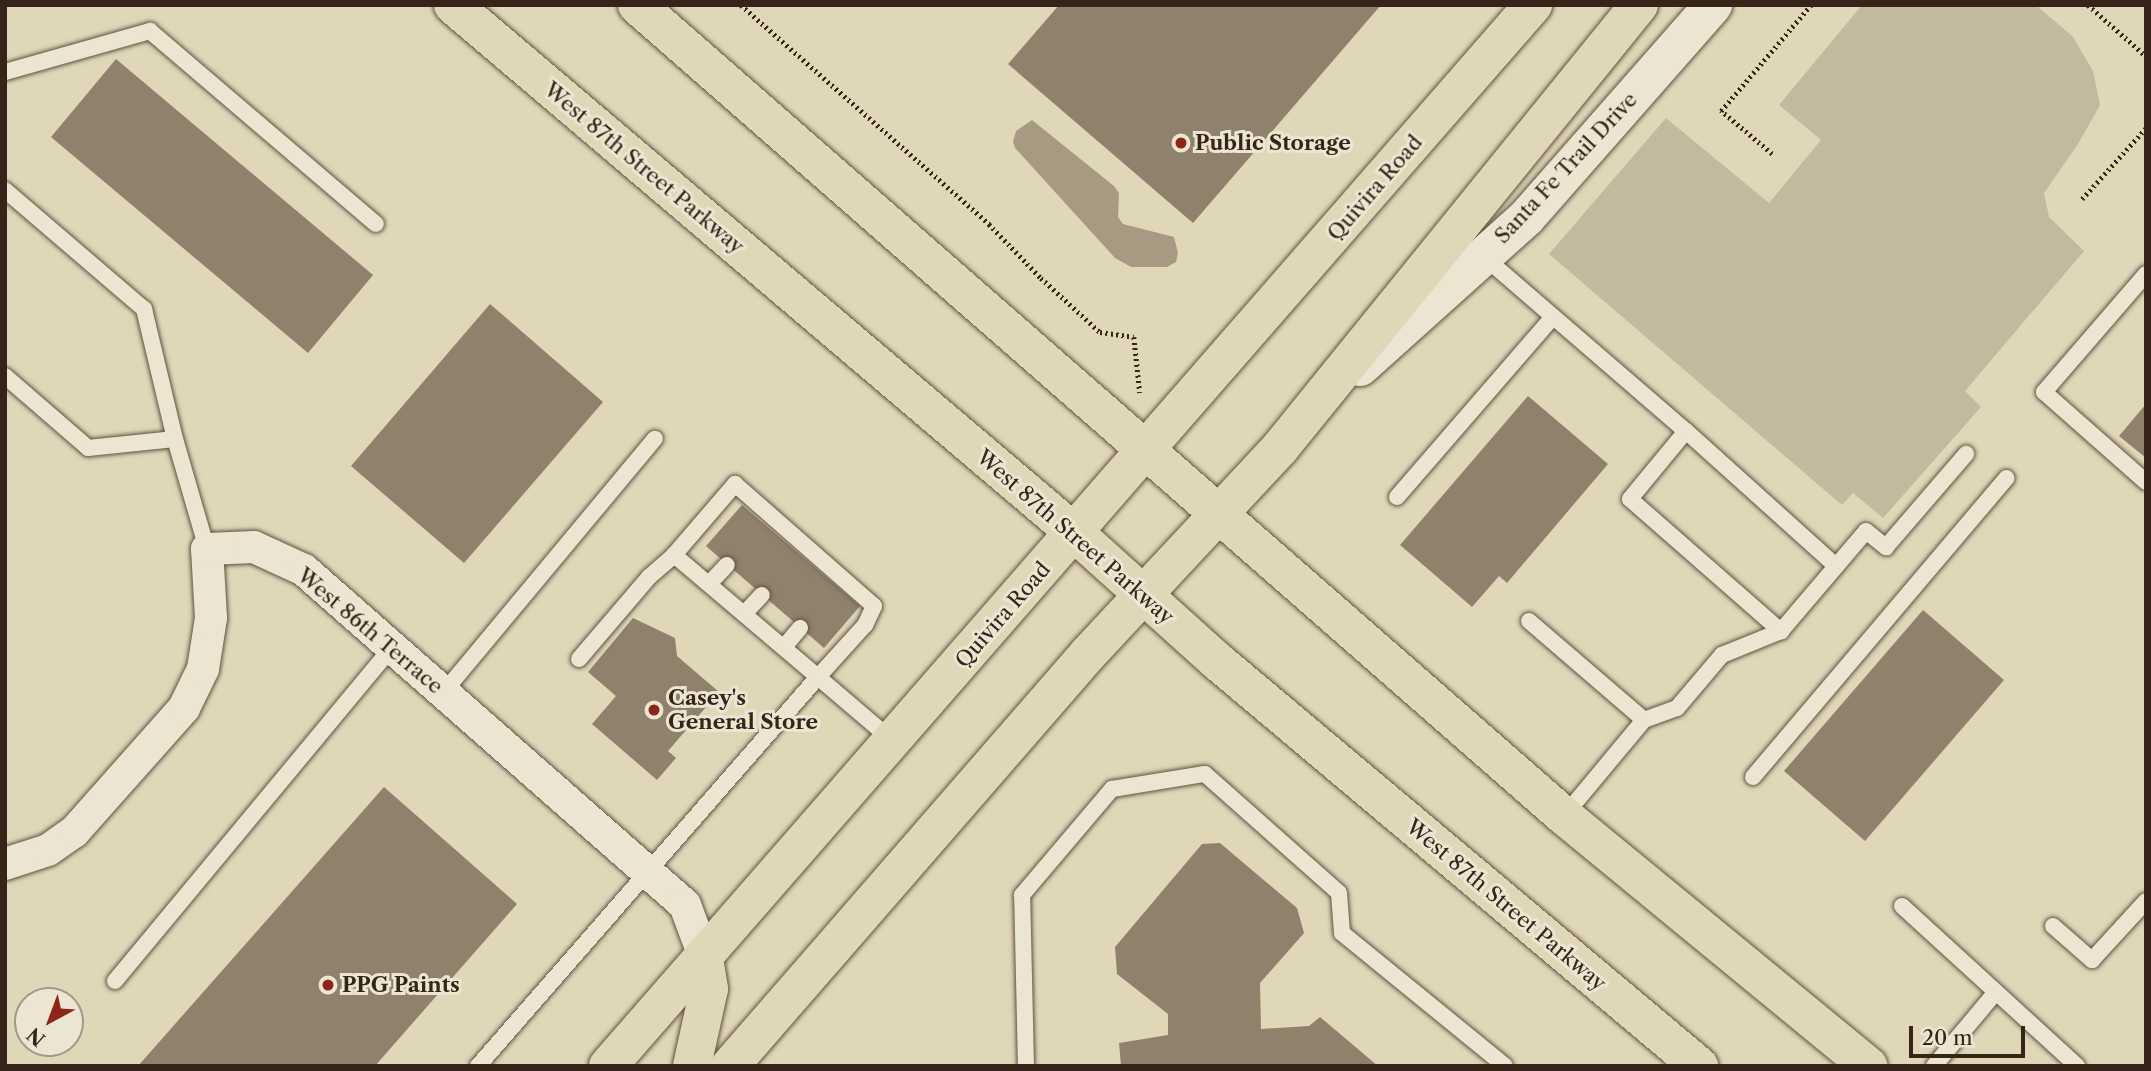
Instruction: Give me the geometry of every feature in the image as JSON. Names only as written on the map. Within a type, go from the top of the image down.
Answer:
[{"type":"main road","name":"West 87th Street Parkway","points":[[453,5],[1076,534],[1143,597],[1699,1066]]},
{"type":"main road","points":[[637,5],[1564,816],[1868,1066]]},
{"type":"main road","name":"Quivira Road","points":[[608,1066],[1076,534],[1146,449],[1534,5]]},
{"type":"main road","points":[[730,1066],[1088,654],[1317,405],[1639,5]]},
{"type":"main road","name":"Santa Fe Trail Drive","points":[[1317,405],[1527,217],[1713,5]]},
{"type":"main road","points":[[692,1066],[709,989],[704,956]]},
{"type":"street","name":"West 86th Terrace","points":[[207,550],[254,547],[304,570],[685,905],[704,956]]},
{"type":"street","points":[[5,864],[48,850],[74,832],[184,708],[203,669],[211,618],[207,550]]},
{"type":"lane","points":[[5,72],[150,31],[376,225]]},
{"type":"lane","points":[[5,190],[144,309],[175,439],[207,550]]},
{"type":"lane","points":[[1483,256],[1686,431],[1836,566]]},
{"type":"lane","points":[[2146,274],[2044,392],[2146,482]]},
{"type":"lane","points":[[1397,497],[1553,317]]},
{"type":"lane","points":[[5,376],[88,448],[175,439]]},
{"type":"lane","points":[[1686,431],[1630,499],[1782,631]]},
{"type":"lane","points":[[443,693],[655,439]]},
{"type":"lane","points":[[1564,816],[1644,720],[1677,708],[1722,655],[1782,631],[1866,531],[1886,547],[1966,454]]},
{"type":"lane","points":[[1753,777],[2007,478]]},
{"type":"lane","points":[[478,1066],[646,871],[865,625],[874,606],[839,582],[800,548],[767,519],[735,484],[579,659]]},
{"type":"lane","points":[[674,555],[892,741]]},
{"type":"lane","points":[[709,584],[727,565]]},
{"type":"lane","points":[[744,614],[762,595]]},
{"type":"lane","points":[[1529,621],[1644,720]]},
{"type":"lane","points":[[783,648],[800,628]]},
{"type":"lane","points":[[115,981],[392,648]]},
{"type":"lane","points":[[1026,1066],[1022,895],[1112,789],[1205,775],[1339,893],[1342,933],[1501,1064]]},
{"type":"lane","points":[[2053,926],[2092,960],[2146,901]]},
{"type":"lane","points":[[1902,906],[2077,1066]]},
{"type":"lane","points":[[1934,1066],[1995,993]]},
{"type":"path","points":[[741,5],[989,224],[1041,278],[1100,332],[1133,337],[1146,449]]},
{"type":"path","points":[[1772,154],[1721,111],[1811,5]]},
{"type":"path","points":[[2088,5],[2146,56]]},
{"type":"path","points":[[2082,199],[2146,128]]},
{"type":"shaded area","points":[[1862,5],[2036,5],[2073,37],[2093,71],[2100,105],[2078,144],[2044,193],[2049,217],[2084,251],[1965,391],[1981,407],[1883,518],[1853,493],[1842,505],[1549,254],[1666,118],[1769,203],[1821,140],[1779,105]]},
{"type":"shaded area","points":[[1032,120],[1114,186],[1119,193],[1118,217],[1123,224],[1174,237],[1178,253],[1176,262],[1167,267],[1131,267],[1115,258],[1015,148],[1013,142],[1016,131]]},
{"type":"building","name":"Public Storage","points":[[1059,5],[1381,5],[1193,223],[1008,64]]},
{"type":"building","points":[[116,59],[373,275],[308,353],[51,137]]},
{"type":"building","points":[[490,304],[603,402],[464,563],[351,466]]},
{"type":"building","points":[[1528,396],[1608,464],[1507,583],[1499,576],[1472,607],[1400,545]]},
{"type":"building","points":[[2146,404],[2146,458],[2119,436]]},
{"type":"building","name":"Casey's General Store","points":[[742,505],[860,606],[824,648],[706,546]]},
{"type":"building","points":[[1923,610],[2004,680],[1865,841],[1784,771]]},
{"type":"building","name":"Casey's General Store","points":[[633,618],[675,638],[677,656],[719,692],[668,751],[676,758],[657,780],[592,724],[616,696],[588,672]]},
{"type":"building","name":"PPG Paints","points":[[384,787],[517,904],[375,1066],[138,1066]]},
{"type":"building","points":[[1220,843],[1297,908],[1304,933],[1260,983],[1261,1029],[1309,1026],[1320,1017],[1378,1066],[1121,1066],[1119,1043],[1168,1035],[1168,1014],[1117,974],[1115,947],[1202,844]]},
{"type":"place","name":"Public Storage","points":[[1181,143]]},
{"type":"place","name":"Casey's General Store","points":[[654,710]]},
{"type":"place","name":"PPG Paints","points":[[328,985]]}]
